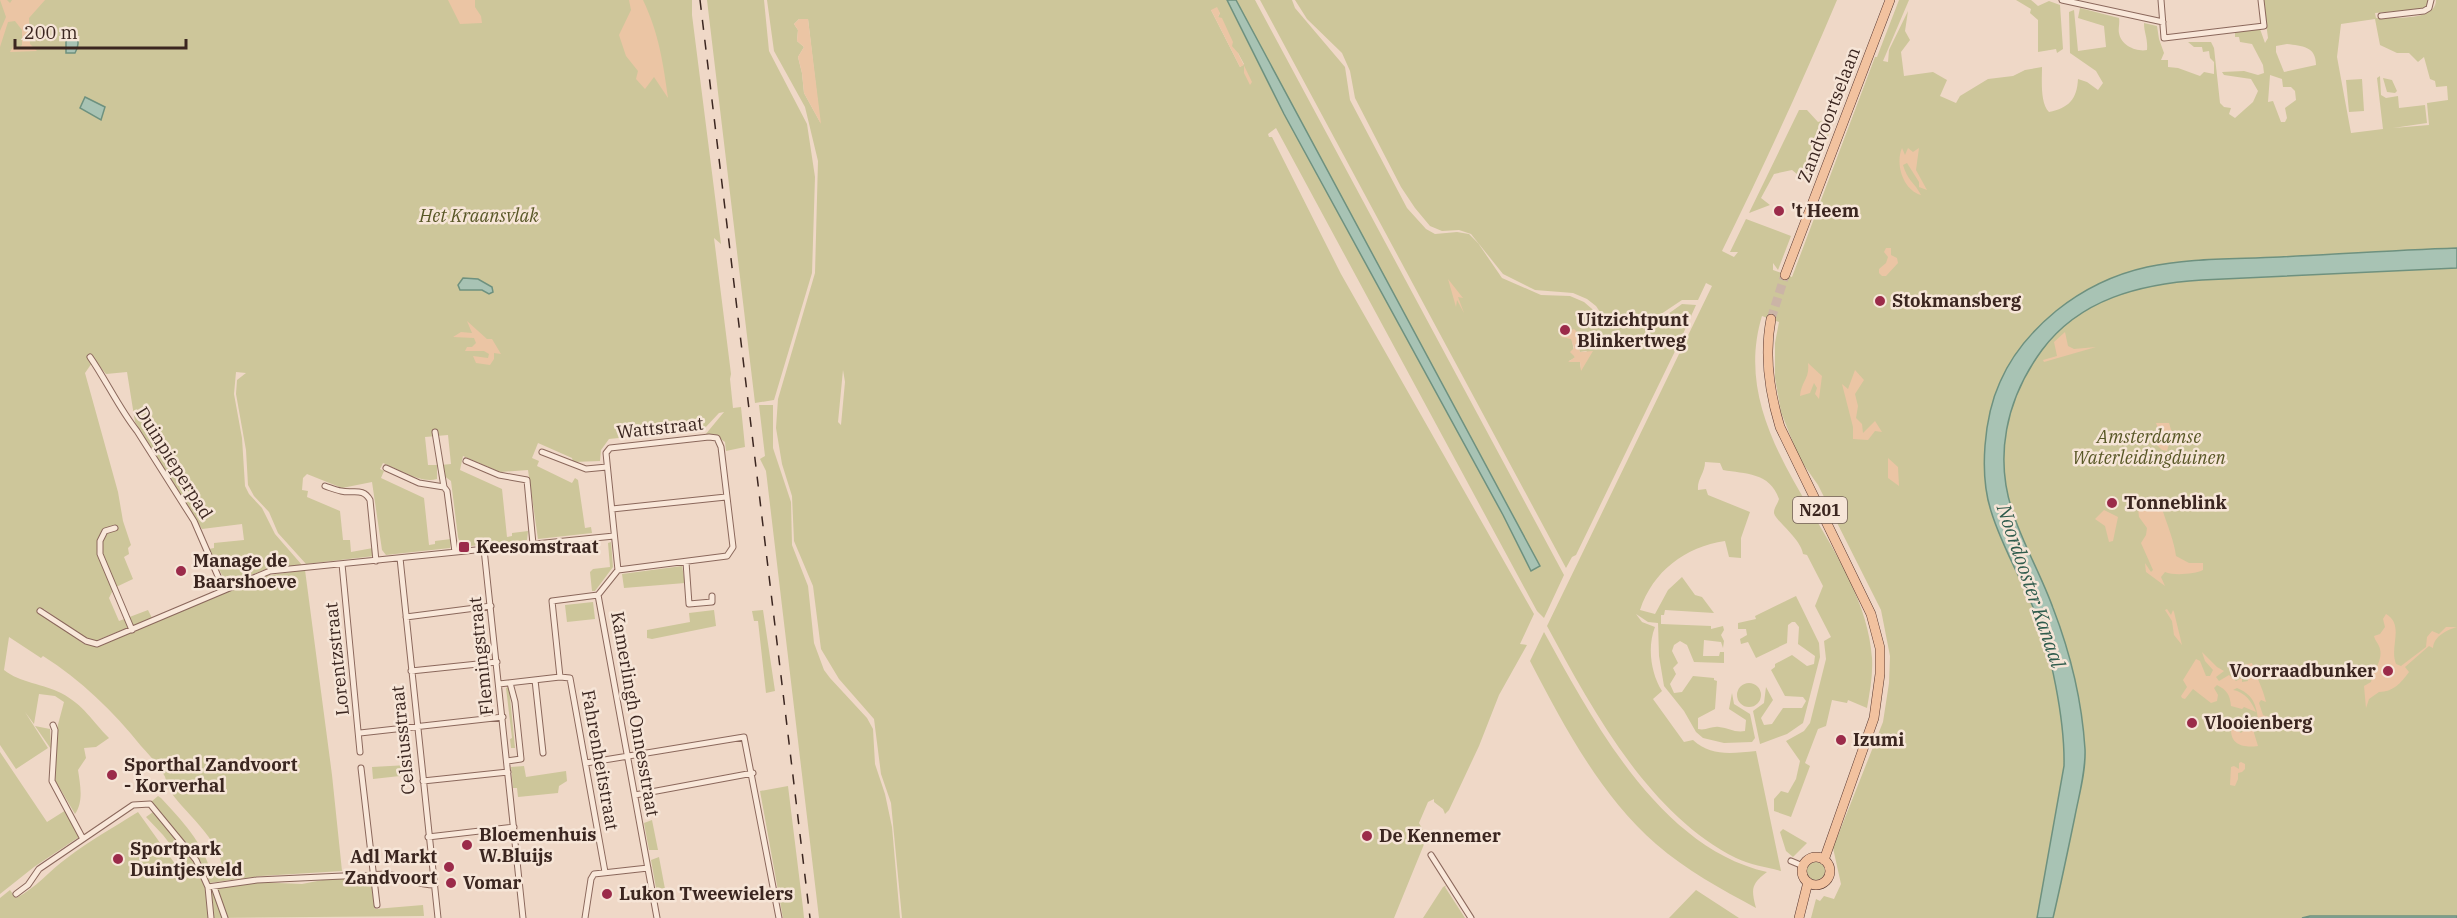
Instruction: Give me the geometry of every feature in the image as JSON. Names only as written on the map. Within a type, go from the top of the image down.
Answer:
[{"type":"main road","name":"Zandvoortselaan","points":[[1785,275],[1890,0]]},
{"type":"main road","name":"N201","points":[[1771,319],[1767,364],[1769,386],[1780,426],[1871,614],[1880,648],[1880,674],[1874,718],[1820,858],[1829,868],[1828,876],[1822,883],[1811,883],[1800,918]]},
{"type":"main road","points":[[1811,883],[1802,874],[1803,866],[1808,860],[1820,858]]},
{"type":"street","points":[[2062,0],[2163,22]]},
{"type":"street","points":[[2161,0],[2165,46]]},
{"type":"street","points":[[2164,38],[2264,26],[2260,0]]},
{"type":"street","points":[[2381,16],[2424,11],[2429,8],[2431,0]]},
{"type":"street","name":"Duinpieperpad","points":[[90,357],[116,397],[127,419],[194,521],[224,590]]},
{"type":"street","points":[[435,432],[444,487],[447,491],[455,552]]},
{"type":"street","name":"Wattstraat","points":[[608,467],[610,448],[717,438],[721,447],[726,496]]},
{"type":"street","points":[[542,452],[586,469],[608,467],[614,536],[618,570],[727,556],[732,547],[726,496],[612,509]]},
{"type":"street","points":[[466,461],[499,475],[526,480],[533,544]]},
{"type":"street","points":[[386,468],[419,483],[444,487]]},
{"type":"street","points":[[325,486],[344,492],[361,491],[367,495],[370,500],[376,561]]},
{"type":"street","points":[[115,528],[105,531],[99,541],[100,554],[132,630]]},
{"type":"street","points":[[40,611],[94,644],[270,571],[614,536]]},
{"type":"street","name":"Flemingstraat","points":[[484,549],[523,918]]},
{"type":"street","name":"Celsiusstraat","points":[[400,558],[438,918]]},
{"type":"street","points":[[686,562],[689,604],[712,602],[711,596]]},
{"type":"street","name":"Lorentzstraat","points":[[342,564],[360,733],[360,752]]},
{"type":"street","name":"Kamerlingh Onnesstraat","points":[[618,570],[598,595],[657,918]]},
{"type":"street","name":"Fahrenheitstraat","points":[[598,595],[552,601],[560,677],[570,678],[605,872]]},
{"type":"street","points":[[406,617],[491,606]]},
{"type":"street","points":[[411,671],[497,662]]},
{"type":"street","points":[[499,684],[560,677]]},
{"type":"street","points":[[535,680],[543,753]]},
{"type":"street","name":"Flemingstraat","points":[[507,760],[521,759],[515,702],[510,683]]},
{"type":"street","points":[[360,733],[502,717]]},
{"type":"street","points":[[53,725],[55,730],[52,781],[82,839]]},
{"type":"street","points":[[586,763],[743,736],[746,740],[753,773],[779,918]]},
{"type":"street","points":[[361,768],[377,905]]},
{"type":"street","points":[[423,781],[508,772]]},
{"type":"street","points":[[634,795],[753,773]]},
{"type":"street","points":[[16,894],[28,885],[39,869],[82,839],[134,805],[150,804],[196,860],[225,918]]},
{"type":"street","points":[[428,837],[514,827]]},
{"type":"street","points":[[1431,855],[1471,918]]},
{"type":"street","points":[[1791,861],[1803,866]]},
{"type":"street","points":[[585,918],[591,879],[594,874],[648,868]]},
{"type":"street","points":[[211,887],[257,880],[375,875],[398,875],[418,884],[435,885]]},
{"type":"street","points":[[211,887],[211,918]]},
{"type":"green space","name":"Het Kraansvlak","points":[[0,0],[692,0],[721,244],[714,238],[733,408],[741,407],[745,447],[726,451],[725,442],[714,434],[705,435],[724,412],[719,413],[704,429],[609,439],[601,450],[600,461],[573,462],[572,458],[538,443],[532,458],[539,461],[537,466],[572,483],[575,478],[578,480],[585,528],[591,527],[592,533],[538,539],[528,470],[500,472],[463,456],[460,470],[502,489],[507,537],[512,536],[512,533],[528,531],[527,540],[461,547],[451,481],[443,475],[441,465],[451,464],[448,435],[425,437],[428,465],[437,465],[437,479],[417,478],[383,463],[380,469],[384,471],[381,478],[424,498],[429,545],[435,544],[435,541],[451,539],[450,548],[386,555],[382,550],[372,482],[342,488],[307,474],[303,478],[302,490],[308,491],[307,497],[340,511],[343,540],[350,540],[351,552],[373,548],[374,556],[306,564],[278,533],[269,512],[254,496],[248,485],[246,450],[236,394],[237,380],[246,373],[236,372],[234,394],[242,438],[245,486],[262,508],[275,534],[302,565],[266,569],[227,585],[209,549],[214,548],[214,543],[244,540],[242,524],[202,529],[135,422],[127,372],[106,374],[94,360],[85,373],[131,545],[128,548],[129,554],[124,557],[133,579],[114,588],[109,598],[119,621],[148,610],[152,618],[95,641],[88,640],[44,609],[40,613],[84,644],[100,646],[264,576],[305,570],[342,871],[261,876],[209,883],[200,861],[151,802],[158,796],[161,798],[184,824],[203,851],[211,873],[222,871],[221,860],[216,849],[201,827],[174,797],[156,763],[96,697],[57,665],[43,656],[41,658],[9,637],[4,670],[17,678],[54,690],[69,698],[82,708],[109,738],[96,747],[84,748],[86,758],[78,770],[80,798],[75,814],[55,780],[56,732],[64,702],[55,696],[39,694],[34,724],[25,712],[48,748],[16,769],[0,745]]},
{"type":"green space","points":[[707,0],[764,0],[769,51],[807,124],[815,177],[812,273],[774,400],[755,403]]},
{"type":"green space","points":[[767,0],[1227,0],[1284,114],[1503,515],[1531,571],[1540,566],[1236,0],[1255,0],[1564,575],[1544,618],[1537,611],[1276,128],[1268,134],[1269,137],[1272,137],[1341,274],[1534,614],[1520,644],[1527,645],[1499,695],[1479,746],[1449,810],[1445,814],[1434,799],[1428,802],[1419,823],[1427,837],[1394,918],[902,918],[891,803],[881,774],[874,719],[839,679],[821,649],[813,586],[794,541],[792,496],[782,464],[776,428],[778,399],[815,273],[818,161],[805,107],[774,51]],"holes":[[[1211,10],[1220,13],[1218,17],[1234,51],[1238,53],[1244,64],[1240,67]],[[799,19],[808,19],[820,122],[804,93],[798,57],[804,47],[797,41],[798,30],[794,24]],[[843,370],[845,382],[841,425],[838,422]]]},
{"type":"green space","points":[[1260,0],[1292,0],[1295,8],[1345,67],[1350,100],[1407,208],[1426,229],[1435,234],[1457,232],[1469,234],[1478,243],[1502,278],[1541,295],[1570,296],[1584,302],[1613,327],[1661,319],[1682,304],[1696,305],[1576,555],[1572,557],[1566,568]],"holes":[[[1571,334],[1580,352],[1586,351],[1590,354],[1581,369],[1580,362],[1569,361],[1575,358]]]},
{"type":"green space","name":"Amsterdamse Waterleidingduinen","points":[[1295,0],[1837,0],[1722,251],[1734,257],[1738,252],[1730,252],[1746,219],[1791,236],[1778,270],[1773,263],[1773,270],[1792,277],[1875,57],[1877,57],[1899,0],[1909,0],[1883,61],[1888,62],[1889,50],[1908,11],[1905,31],[1910,40],[1901,52],[1904,76],[1933,72],[1947,80],[1940,96],[1956,103],[1960,96],[1988,79],[2013,76],[2025,70],[2042,67],[2043,97],[2049,112],[2071,102],[2076,92],[2078,79],[2098,90],[2103,83],[2096,71],[2070,53],[2069,12],[2074,10],[2078,51],[2106,47],[2104,26],[2078,18],[2080,8],[2119,18],[2120,38],[2126,45],[2139,50],[2147,50],[2144,23],[2157,26],[2164,53],[2161,60],[2168,60],[2168,67],[2200,76],[2204,72],[2214,74],[2214,62],[2210,58],[2209,51],[2203,52],[2202,47],[2194,47],[2188,42],[2211,42],[2214,48],[2220,103],[2224,107],[2231,108],[2229,114],[2235,118],[2253,102],[2258,91],[2251,79],[2224,75],[2222,72],[2244,71],[2258,75],[2264,73],[2263,65],[2252,44],[2240,42],[2239,37],[2235,37],[2235,32],[2260,29],[2265,43],[2268,38],[2263,0],[2428,0],[2429,4],[2423,9],[2375,13],[2376,18],[2402,18],[2429,12],[2436,0],[2457,0],[2457,918],[1811,918],[1816,899],[1820,901],[1824,896],[1834,899],[1841,884],[1833,848],[1883,722],[1889,683],[1890,656],[1881,610],[1818,485],[1799,458],[1781,412],[1775,378],[1775,343],[1779,322],[1762,316],[1755,363],[1762,407],[1778,450],[1846,573],[1863,615],[1872,658],[1871,683],[1867,708],[1848,700],[1847,703],[1832,700],[1826,726],[1818,729],[1805,763],[1810,766],[1791,817],[1774,811],[1774,799],[1781,791],[1788,793],[1796,779],[1800,761],[1786,741],[1804,731],[1810,723],[1826,659],[1824,641],[1831,637],[1815,606],[1823,586],[1807,555],[1803,554],[1797,542],[1775,515],[1774,510],[1779,499],[1770,484],[1756,476],[1723,470],[1720,463],[1705,462],[1698,490],[1706,489],[1708,495],[1750,512],[1741,538],[1741,558],[1729,557],[1725,541],[1710,544],[1684,555],[1672,563],[1653,584],[1640,610],[1655,614],[1668,590],[1682,577],[1695,595],[1702,597],[1714,613],[1665,610],[1664,615],[1661,615],[1661,624],[1711,626],[1711,629],[1723,626],[1724,630],[1721,635],[1724,641],[1723,648],[1721,642],[1704,640],[1703,656],[1719,656],[1720,652],[1724,652],[1724,663],[1694,662],[1687,645],[1680,641],[1674,645],[1672,651],[1678,663],[1673,668],[1676,674],[1670,684],[1674,693],[1682,692],[1693,676],[1714,678],[1717,681],[1715,709],[1698,718],[1698,729],[1719,727],[1745,731],[1746,720],[1729,709],[1732,693],[1734,704],[1750,714],[1755,738],[1752,742],[1724,743],[1703,738],[1696,732],[1684,711],[1664,686],[1659,656],[1658,623],[1648,622],[1636,614],[1642,622],[1655,627],[1651,643],[1651,660],[1655,677],[1662,691],[1653,699],[1684,742],[1693,740],[1707,749],[1723,753],[1756,751],[1781,871],[1736,858],[1704,839],[1649,787],[1625,757],[1583,691],[1547,626],[1712,286],[1706,283],[1698,300],[1682,300],[1661,314],[1617,323],[1604,318],[1596,306],[1587,299],[1573,293],[1535,290],[1503,274],[1471,234],[1459,230],[1442,231],[1430,226],[1401,187],[1355,98],[1350,71],[1342,53],[1307,19]],"holes":[[[2375,19],[2380,45],[2397,53],[2409,53],[2418,62],[2424,57],[2430,79],[2435,81],[2436,87],[2447,86],[2448,100],[2427,103],[2429,125],[2393,128],[2427,123],[2425,105],[2399,108],[2398,96],[2386,98],[2381,95],[2380,76],[2377,78],[2383,129],[2351,133],[2337,57],[2341,24]],[[2287,44],[2307,48],[2314,54],[2316,65],[2284,72],[2276,46]],[[2270,75],[2282,79],[2283,87],[2291,87],[2295,91],[2296,100],[2285,108],[2287,118],[2285,122],[2281,122],[2273,101],[2268,102]]]},
{"type":"green space","points":[[2016,0],[2031,0],[2038,6],[2049,1],[2060,5],[2063,49],[2057,53],[2056,49],[2038,52],[2038,20],[2030,13],[2031,9]]},
{"type":"green space","points":[[2383,78],[2392,80],[2397,91],[2395,93],[2387,92]]},
{"type":"green space","points":[[2362,79],[2364,111],[2349,112],[2346,80]]},
{"type":"green space","points":[[1799,110],[1807,110],[1818,122],[1836,116],[1809,184],[1792,170],[1774,174],[1761,198],[1770,205],[1749,213]]},
{"type":"green space","points":[[759,405],[773,405],[773,448],[791,502],[792,545],[808,586],[814,643],[824,670],[867,718],[873,729],[875,764],[885,794],[892,827],[900,918],[819,918],[766,471],[760,459],[765,456]]},
{"type":"green space","points":[[611,542],[613,567],[595,591],[592,591],[590,572],[593,569],[610,567],[608,543]]},
{"type":"green space","points":[[682,566],[685,583],[624,588],[622,574]]},
{"type":"green space","points":[[1796,596],[1819,643],[1820,657],[1803,723],[1787,734],[1760,744],[1753,711],[1764,703],[1766,687],[1773,700],[1761,718],[1764,725],[1772,724],[1783,708],[1802,708],[1806,701],[1803,697],[1785,696],[1771,670],[1775,664],[1792,655],[1807,666],[1814,664],[1815,656],[1798,644],[1799,627],[1792,622],[1788,625],[1787,643],[1756,658],[1748,642],[1741,644],[1740,639],[1747,635],[1746,629],[1738,629],[1738,623],[1756,619],[1755,616]]},
{"type":"green space","points":[[593,602],[595,619],[567,622],[565,605]]},
{"type":"green space","points":[[714,610],[716,626],[652,639],[647,638],[647,630],[690,622],[689,613]]},
{"type":"green space","points":[[763,610],[775,691],[766,693],[758,621],[754,621],[752,611]]},
{"type":"green space","points":[[1544,632],[1584,704],[1608,741],[1662,809],[1694,837],[1729,858],[1767,872],[1754,887],[1753,896],[1756,908],[1704,879],[1667,853],[1636,825],[1600,782],[1570,735],[1530,661]]},
{"type":"green space","points":[[1749,683],[1758,686],[1761,695],[1758,704],[1749,707],[1740,704],[1737,695],[1740,686]]},
{"type":"green space","points":[[509,687],[515,748],[511,748],[510,739],[512,738],[506,688]]},
{"type":"green space","points":[[35,726],[50,729],[51,749]]},
{"type":"green space","points":[[0,752],[47,822],[66,810],[79,837],[34,867],[0,894]]},
{"type":"green space","points":[[408,765],[409,775],[373,779],[372,767]]},
{"type":"green space","points":[[524,766],[526,777],[566,771],[567,781],[559,786],[558,793],[518,797],[517,788],[513,788],[511,767]]},
{"type":"green space","points":[[788,786],[804,918],[783,918],[760,791]]},
{"type":"green space","name":"Sportpark Duintjesveld","points":[[138,812],[178,868],[177,878],[184,878],[187,866],[146,817],[153,812],[199,868],[205,887],[209,918],[0,918],[0,898],[10,890],[16,898],[23,894],[75,852]]},
{"type":"green space","points":[[652,820],[658,850],[649,850],[644,823]]},
{"type":"green space","points":[[1783,829],[1807,843],[1793,857],[1786,851],[1780,832]]},
{"type":"green space","points":[[659,857],[665,889],[656,888],[651,860]]},
{"type":"green space","points":[[1816,862],[1822,865],[1825,871],[1822,877],[1816,880],[1810,877],[1807,871],[1810,865]]},
{"type":"green space","points":[[370,875],[375,909],[423,905],[424,916],[213,918],[211,895],[215,889],[254,882],[302,884],[343,876]]},
{"type":"green space","points":[[1447,885],[1445,887],[1465,918],[1423,918],[1443,887]]},
{"type":"green space","points":[[1696,890],[1739,918],[1669,918]]},
{"type":"sand","points":[[0,0],[7,0],[10,3],[12,0],[45,0],[29,18],[30,44],[37,51],[10,52],[14,45],[18,49],[22,45],[22,30],[15,21],[8,22],[0,47],[0,31],[6,17]]},
{"type":"sand","points":[[448,0],[475,0],[475,7],[481,16],[482,23],[460,24]]},
{"type":"sand","points":[[629,0],[643,0],[648,12],[660,48],[668,98],[654,77],[645,89],[636,79],[638,71],[626,56],[619,35],[631,10]]},
{"type":"sand","points":[[1217,7],[1220,13],[1218,17],[1222,18],[1233,42],[1232,46],[1244,65],[1240,67],[1211,10]]},
{"type":"sand","points":[[799,19],[808,19],[821,124],[804,93],[798,57],[804,47],[797,41],[798,30],[794,24]]},
{"type":"sand","points":[[1244,65],[1252,82],[1250,85],[1244,73]]},
{"type":"sand","points":[[1902,148],[1905,155],[1908,148],[1913,152],[1919,148],[1916,170],[1927,190],[1919,187],[1919,182],[1907,163],[1903,165],[1921,195],[1909,188],[1902,176],[1899,161]]},
{"type":"sand","points":[[1886,248],[1891,248],[1891,255],[1897,258],[1898,263],[1886,276],[1882,276],[1879,269],[1886,263],[1888,257],[1884,252]]},
{"type":"sand","points":[[1448,279],[1463,298],[1458,297],[1464,313],[1457,300],[1456,307]]},
{"type":"sand","points":[[467,321],[487,339],[492,339],[501,354],[494,353],[494,359],[490,365],[476,363],[473,356],[488,358],[489,354],[484,351],[465,351],[467,347],[472,347],[476,343],[474,338],[453,337],[461,332],[472,333]]},
{"type":"sand","points":[[1574,329],[1582,337],[1582,340],[1576,341],[1580,352],[1593,351],[1581,371],[1580,362],[1568,362],[1575,357],[1570,352],[1574,348],[1571,339],[1561,337],[1562,334],[1570,334]]},
{"type":"sand","points":[[2065,332],[2068,346],[2074,349],[2096,347],[2044,362],[2043,360],[2057,356],[2054,342]]},
{"type":"sand","points":[[1808,363],[1822,376],[1819,399],[1815,394],[1817,388],[1814,383],[1810,393],[1800,396],[1808,373]]},
{"type":"sand","points":[[1855,370],[1864,380],[1855,394],[1858,406],[1856,418],[1862,424],[1863,433],[1875,421],[1882,432],[1875,431],[1868,440],[1853,439],[1853,427],[1842,384],[1848,389]]},
{"type":"sand","points":[[2156,423],[2169,423],[2172,433],[2167,451],[2162,450],[2156,444],[2163,442]]},
{"type":"sand","points":[[1888,458],[1898,467],[1899,486],[1888,478]]},
{"type":"sand","points":[[2160,502],[2176,556],[2189,563],[2203,563],[2203,570],[2195,573],[2165,572],[2161,577],[2165,586],[2146,572],[2145,563],[2151,572],[2153,570],[2141,543],[2147,528],[2139,517],[2138,509]]},
{"type":"sand","points":[[2104,510],[2118,517],[2113,541],[2109,542],[2105,526],[2095,519]]},
{"type":"sand","points":[[2167,609],[2171,615],[2173,610],[2174,612],[2182,645],[2174,635],[2172,621],[2165,610]]},
{"type":"sand","points":[[2386,614],[2395,624],[2394,657],[2396,664],[2401,666],[2426,647],[2427,637],[2432,631],[2439,634],[2446,627],[2457,627],[2438,637],[2433,648],[2429,646],[2405,667],[2409,672],[2400,683],[2393,689],[2379,692],[2369,699],[2366,708],[2364,686],[2371,682],[2381,653],[2374,636],[2380,634],[2385,627],[2383,619]]},
{"type":"sand","points":[[2202,652],[2224,671],[2216,677],[2219,681],[2229,675],[2236,681],[2242,678],[2242,682],[2248,681],[2244,665],[2252,663],[2266,702],[2261,700],[2259,703],[2263,715],[2268,717],[2265,721],[2258,719],[2256,708],[2250,696],[2237,688],[2233,690],[2248,698],[2256,712],[2244,707],[2242,709],[2231,706],[2227,693],[2217,685],[2214,688],[2218,695],[2217,701],[2211,703],[2193,689],[2185,699],[2182,698],[2187,687],[2183,680],[2196,659],[2200,661],[2206,676],[2210,676],[2213,670],[2205,661]]},
{"type":"sand","points":[[2216,716],[2235,721],[2236,730],[2241,733],[2245,729],[2244,723],[2250,720],[2255,724],[2254,733],[2258,746],[2243,746],[2236,742],[2231,730],[2224,726],[2223,721],[2216,719]]},
{"type":"sand","points":[[2241,762],[2245,764],[2245,769],[2238,773],[2235,786],[2230,785],[2231,767],[2239,769]]},
{"type":"water","points":[[1227,0],[1236,0],[1540,566],[1531,571],[1503,515],[1284,114]]},
{"type":"water","points":[[71,31],[76,36],[78,47],[75,53],[66,53],[66,42]]},
{"type":"water","points":[[85,97],[105,107],[101,120],[80,108]]},
{"type":"water","name":"Noordooster Kanaal","points":[[2457,248],[2457,268],[2202,280],[2134,290],[2093,306],[2074,318],[2042,350],[2030,369],[2019,388],[2012,409],[2004,451],[2004,472],[2014,516],[2049,596],[2065,642],[2078,695],[2085,749],[2082,783],[2053,918],[2037,918],[2064,766],[2062,728],[2056,685],[2046,643],[2033,607],[1991,511],[1984,463],[1990,412],[2000,382],[2017,352],[2039,326],[2082,292],[2135,270],[2162,264],[2219,259]]},
{"type":"water","points":[[463,278],[478,279],[492,287],[493,292],[489,294],[482,290],[460,290],[458,285]]},
{"type":"water","points":[[2310,916],[2457,916],[2457,918],[2302,918]]},
{"type":"tunnel","points":[[1771,319],[1785,275]]},
{"type":"railway","points":[[700,0],[810,918]]},
{"type":"place","name":"'t Heem","points":[[1779,211]]},
{"type":"place","name":"Stokmansberg","points":[[1880,301]]},
{"type":"place","name":"Uitzichtpunt Blinkertweg","points":[[1565,330]]},
{"type":"place","name":"Tonneblink","points":[[2112,503]]},
{"type":"place","name":"Keesomstraat","points":[[464,547]]},
{"type":"place","name":"Manage de Baarshoeve","points":[[181,571]]},
{"type":"place","name":"Voorraadbunker","points":[[2388,671]]},
{"type":"place","name":"Vlooienberg","points":[[2192,723]]},
{"type":"place","name":"Izumi","points":[[1841,740]]},
{"type":"place","name":"Sporthal Zandvoort - Korverhal","points":[[112,775]]},
{"type":"place","name":"De Kennemer","points":[[1367,836]]},
{"type":"place","name":"Bloemenhuis W.Bluijs","points":[[467,845]]},
{"type":"place","name":"Sportpark Duintjesveld","points":[[118,859]]},
{"type":"place","name":"Adl Markt Zandvoort","points":[[449,867]]},
{"type":"place","name":"Vomar","points":[[451,883]]},
{"type":"place","name":"Lukon Tweewielers","points":[[607,894]]}]
